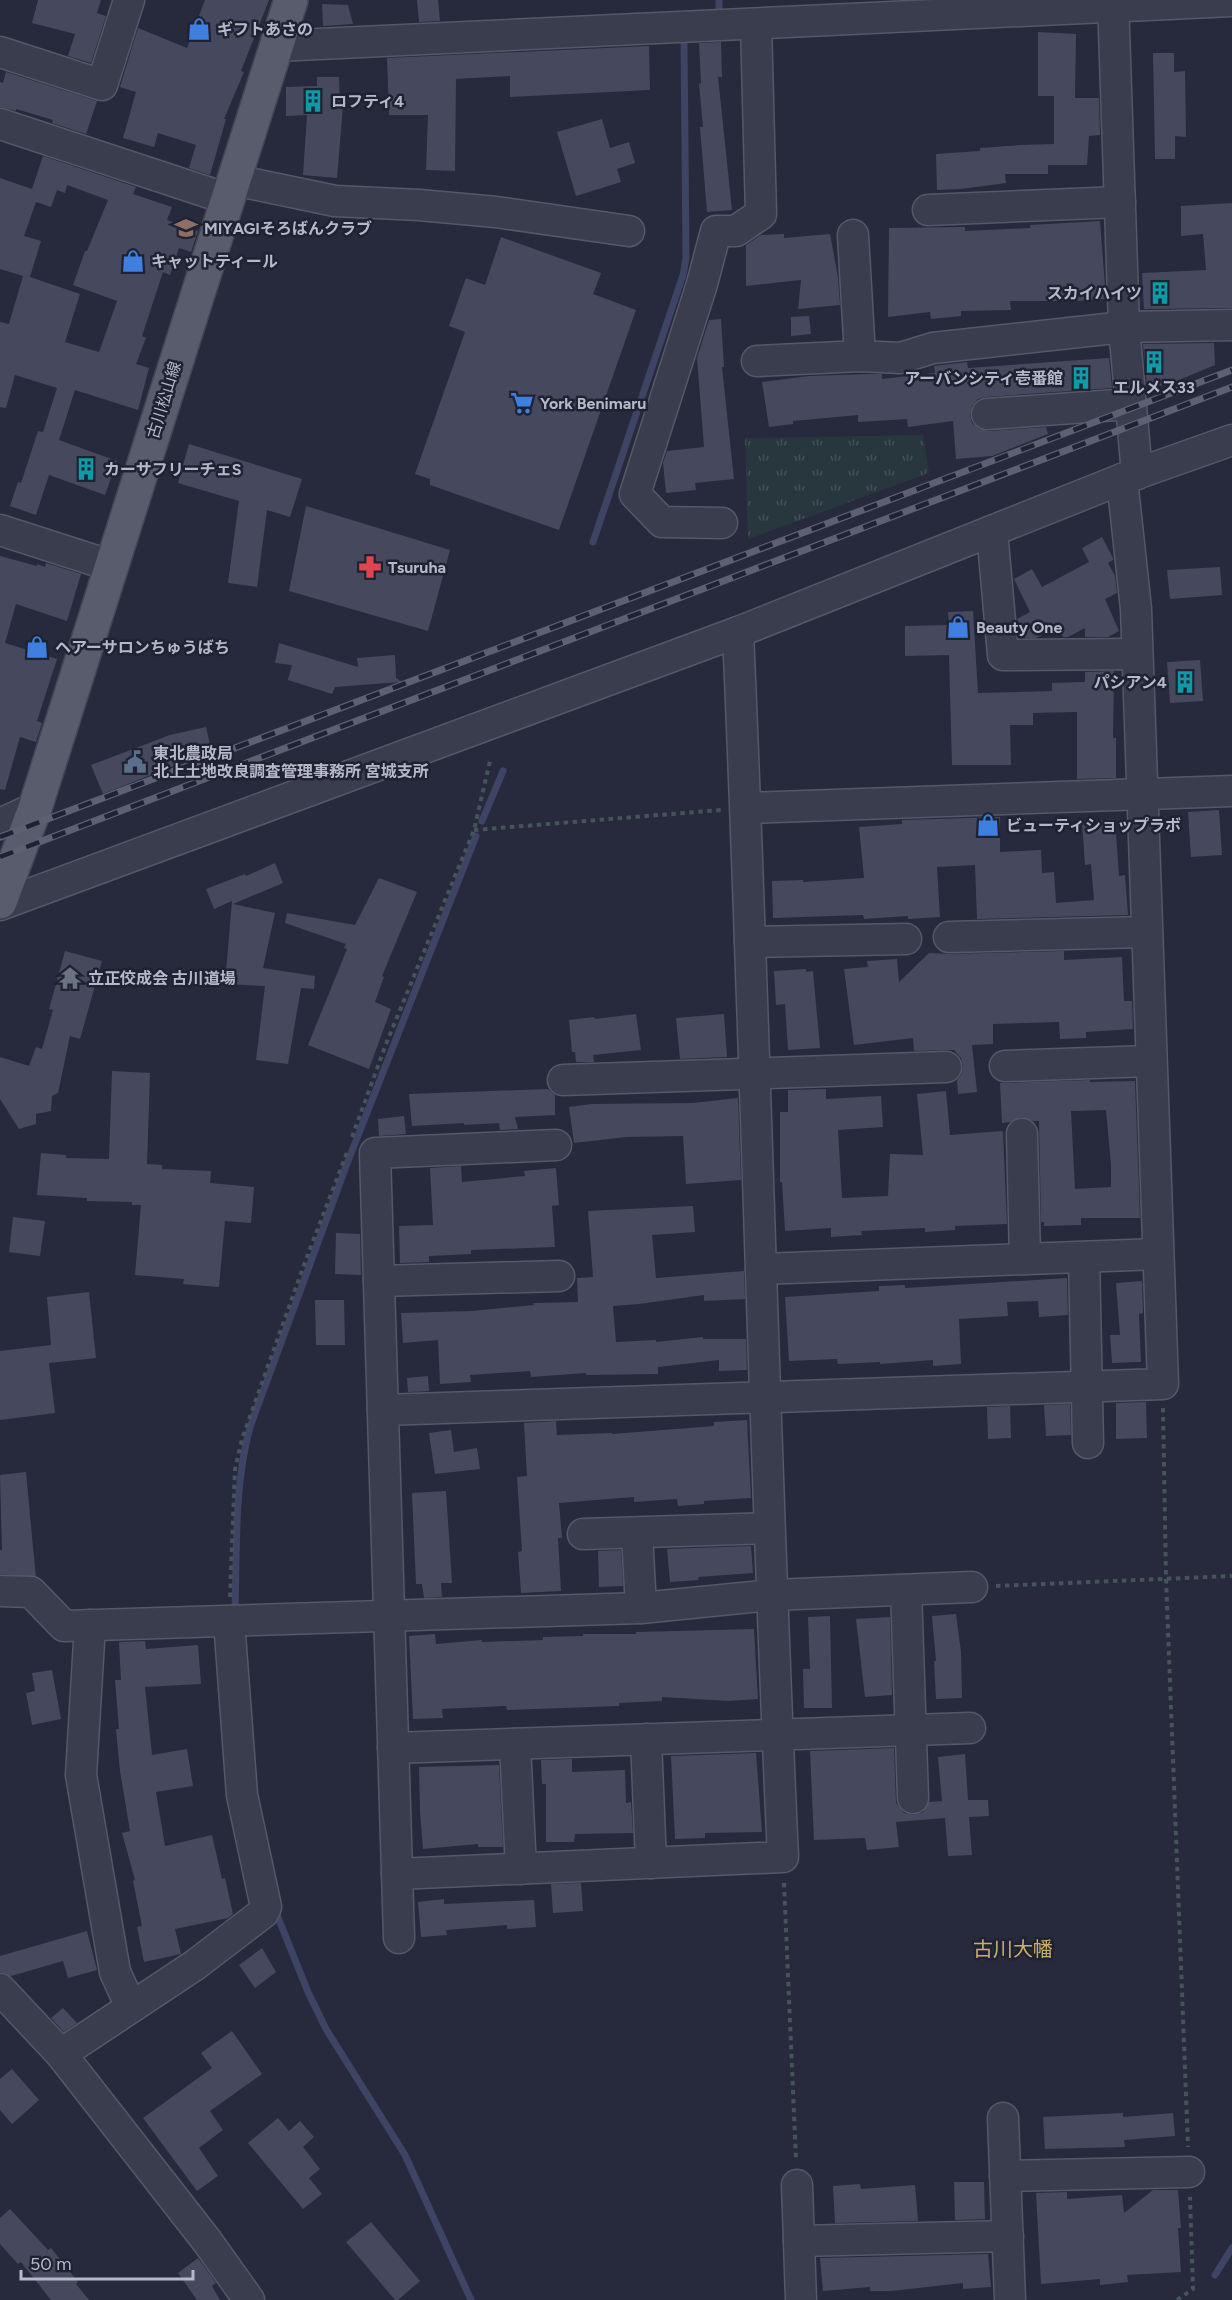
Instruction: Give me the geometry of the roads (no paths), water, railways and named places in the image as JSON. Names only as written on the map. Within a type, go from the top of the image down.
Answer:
[{"type":"main road","name":"古川松山線","points":[[0,903],[35,808],[291,0]]},
{"type":"street","points":[[0,52],[102,85],[129,0]]},
{"type":"street","points":[[276,46],[714,13],[756,24],[1113,4],[1232,1]]},
{"type":"street","points":[[382,1410],[1163,1383],[1136,609],[1129,477],[1131,404],[1124,327],[1113,4]]},
{"type":"street","points":[[723,523],[662,522],[635,494],[702,284],[716,231],[736,231],[761,214],[756,24]]},
{"type":"street","points":[[0,124],[231,190],[335,201],[496,212],[629,231]]},
{"type":"street","points":[[928,210],[1120,202]]},
{"type":"street","points":[[853,235],[860,356]]},
{"type":"street","points":[[757,361],[860,356],[900,358],[933,348],[1124,327],[1232,325]]},
{"type":"street","points":[[987,414],[1131,404]]},
{"type":"street","points":[[0,903],[738,632],[1129,477],[1232,440]]},
{"type":"street","points":[[0,530],[112,566]]},
{"type":"street","points":[[992,531],[1003,655],[1136,654]]},
{"type":"street","points":[[397,1874],[783,1857],[769,1528],[746,808],[738,632]]},
{"type":"street","points":[[746,808],[1232,791]]},
{"type":"street","points":[[0,824],[35,808]]},
{"type":"street","points":[[950,937],[1146,932]]},
{"type":"street","points":[[750,942],[906,939]]},
{"type":"street","points":[[1005,1066],[1151,1061]]},
{"type":"street","points":[[563,1080],[946,1067]]},
{"type":"street","points":[[1022,1134],[1025,1259]]},
{"type":"street","points":[[399,1938],[375,1153],[556,1145]]},
{"type":"street","points":[[761,1269],[1158,1254]]},
{"type":"street","points":[[1084,1257],[1088,1443]]},
{"type":"street","points":[[379,1281],[559,1276]]},
{"type":"street","points":[[583,1534],[769,1528]]},
{"type":"street","points":[[637,1533],[641,1608]]},
{"type":"street","points":[[0,1591],[32,1592],[64,1626],[641,1608],[772,1595],[972,1587]]},
{"type":"street","points":[[906,1590],[913,1798]]},
{"type":"street","points":[[61,2054],[195,1965],[263,1913],[266,1907],[242,1795],[229,1621]]},
{"type":"street","points":[[90,1625],[81,1775],[115,1971],[131,2007]]},
{"type":"street","points":[[393,1748],[970,1728]]},
{"type":"street","points":[[646,1739],[651,1863]]},
{"type":"street","points":[[516,1744],[520,1869]]},
{"type":"street","points":[[0,1989],[61,2054],[207,2241],[249,2300]]},
{"type":"street","points":[[1003,2118],[1010,2300]]},
{"type":"street","points":[[1005,2176],[1189,2172]]},
{"type":"street","points":[[797,2185],[801,2300]]},
{"type":"street","points":[[799,2241],[1008,2236]]},
{"type":"waterway","points":[[719,0],[719,8]]},
{"type":"waterway","points":[[593,542],[683,275],[686,258],[684,40]]},
{"type":"waterway","points":[[482,821],[503,771]]},
{"type":"waterway","points":[[235,1609],[239,1494],[250,1427],[348,1161],[476,836]]},
{"type":"waterway","points":[[275,1910],[308,1992],[326,2029],[405,2155],[471,2300]]},
{"type":"waterway","points":[[1215,2275],[1232,2248]]},
{"type":"railway","points":[[0,837],[1232,370]]},
{"type":"railway","points":[[0,857],[1232,387]]},
{"type":"place","name":"ギフトあさの","points":[[199,29]]},
{"type":"place","name":"ロフティ4","points":[[313,101]]},
{"type":"place","name":"MIYAGIそろばんクラブ","points":[[186,228]]},
{"type":"place","name":"キャットティール","points":[[133,261]]},
{"type":"place","name":"スカイハイツ","points":[[1160,293]]},
{"type":"place","name":"エルメス33","points":[[1154,362]]},
{"type":"place","name":"アーバンシティ壱番館","points":[[1081,378]]},
{"type":"place","name":"York Benimaru","points":[[522,403]]},
{"type":"place","name":"カーサフリーチェS","points":[[86,469]]},
{"type":"place","name":"Tsuruha","points":[[370,567]]},
{"type":"place","name":"Beauty One","points":[[958,627]]},
{"type":"place","name":"ヘアーサロンちゅうばち","points":[[37,647]]},
{"type":"place","name":"パシアン4","points":[[1185,682]]},
{"type":"place","name":"東北農政局 北上土地改良調査管理事務所 宮城支所","points":[[135,762]]},
{"type":"place","name":"ビューティショップラボ","points":[[988,825]]},
{"type":"place","name":"立正佼成会 古川道場","points":[[70,978]]},
{"type":"district","name":"古川大幡","points":[[1013,1949]]}]
